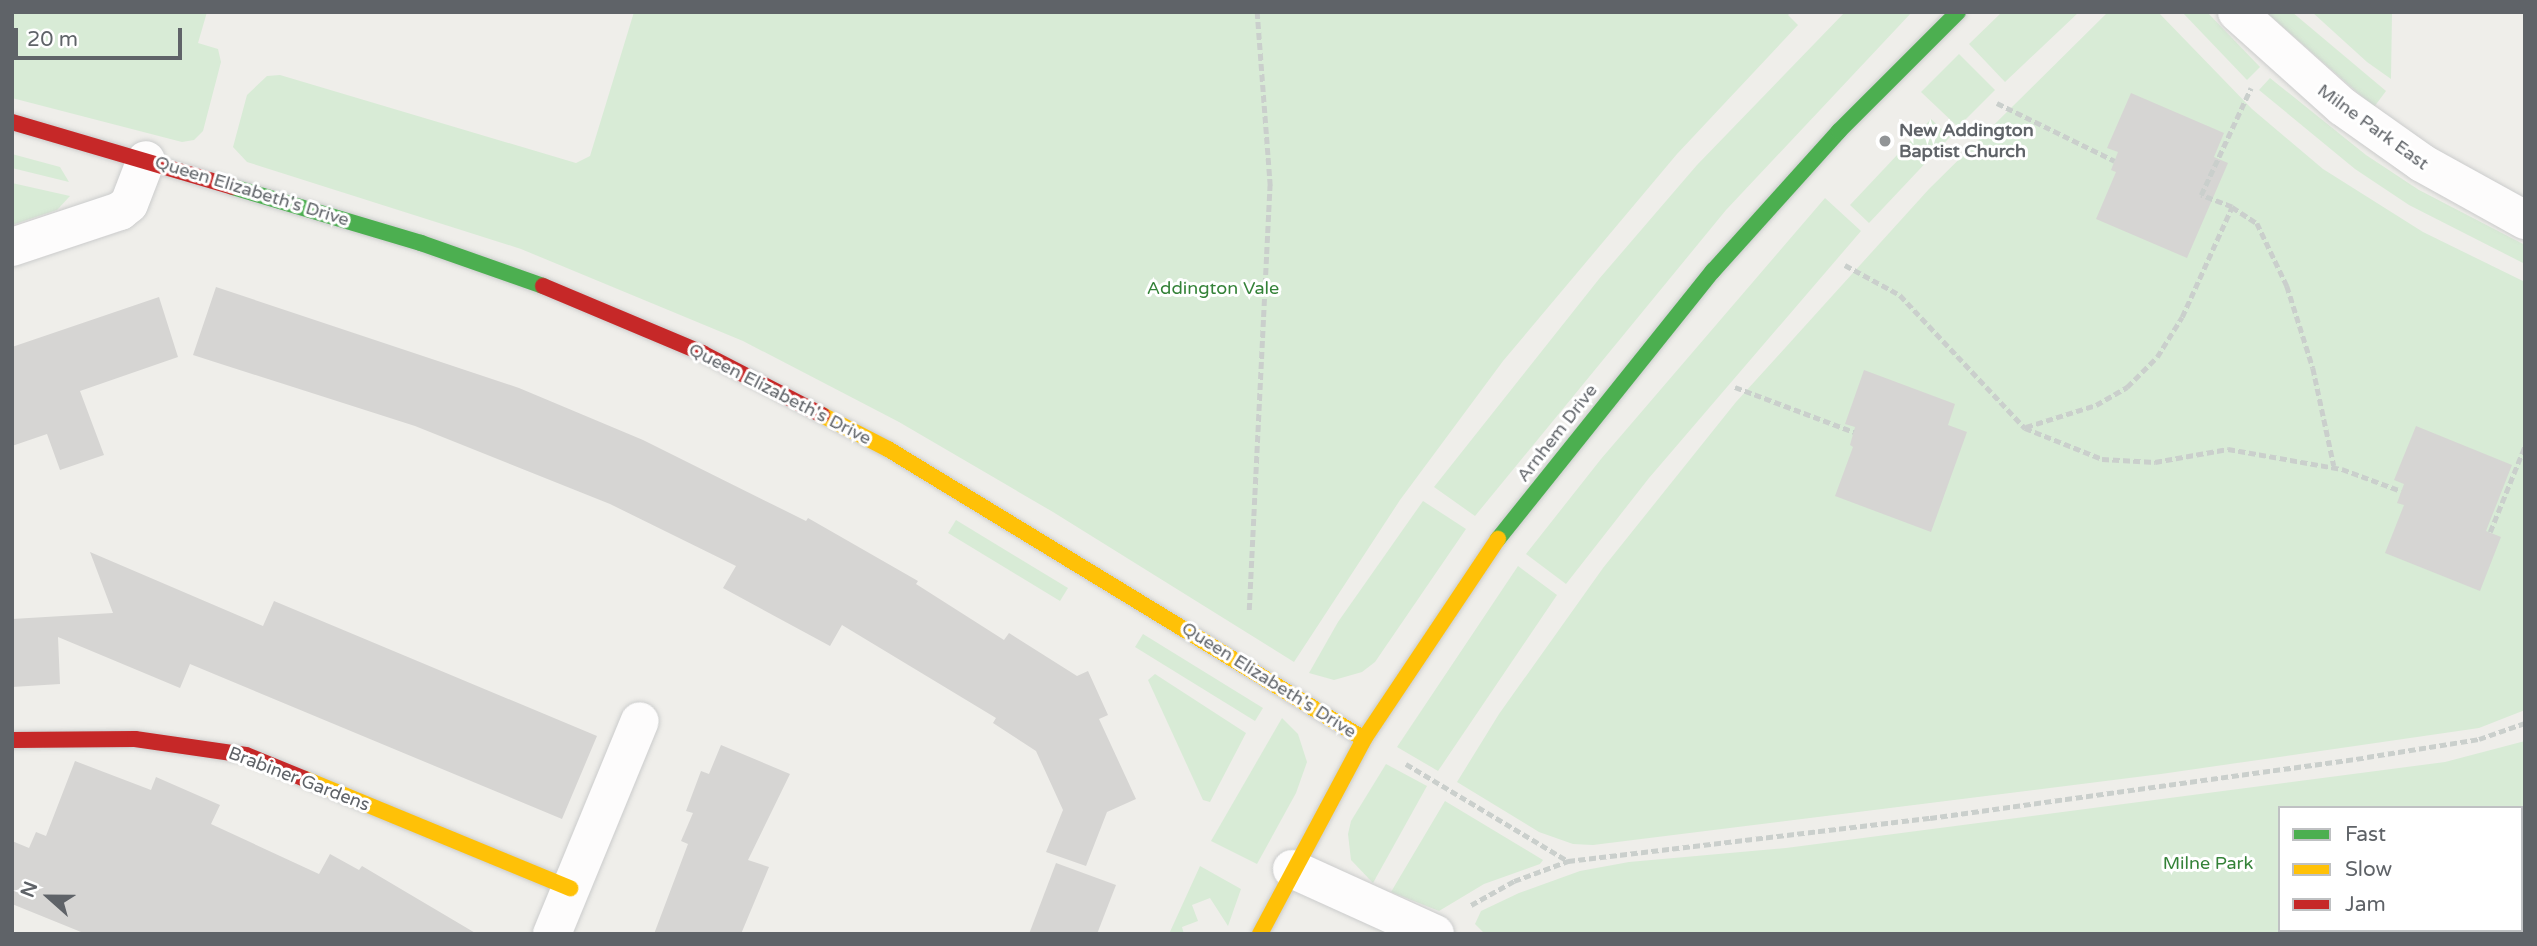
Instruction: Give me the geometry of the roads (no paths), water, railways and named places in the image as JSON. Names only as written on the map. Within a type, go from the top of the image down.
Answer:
[{"type":"street","name":"Arnhem Drive","points":[[1260,934],[1292,869],[1364,738],[1506,528],[1636,365],[1782,193],[1958,12]]},
{"type":"street","name":"Milne Park East","points":[[2237,12],[2280,55],[2343,107],[2421,163],[2525,220]]},
{"type":"street","name":"Queen Elizabeth's Drive","points":[[12,122],[146,160],[478,262],[676,341],[888,449],[1364,738]]},
{"type":"street","name":"Queen Elizabeth's Drive","points":[[12,247],[120,211],[128,204],[146,160]]},
{"type":"street","points":[[552,934],[640,721]]},
{"type":"street","name":"Brabiner Gardens","points":[[12,740],[135,739],[238,754],[570,888]]},
{"type":"street","points":[[1292,869],[1435,934]]},
{"type":"place","name":"New Addington Baptist Church","points":[[1885,141]]},
{"type":"park label","name":"Addington Vale","points":[[1213,288]]},
{"type":"park label","name":"Milne Park","points":[[2208,863]]}]
